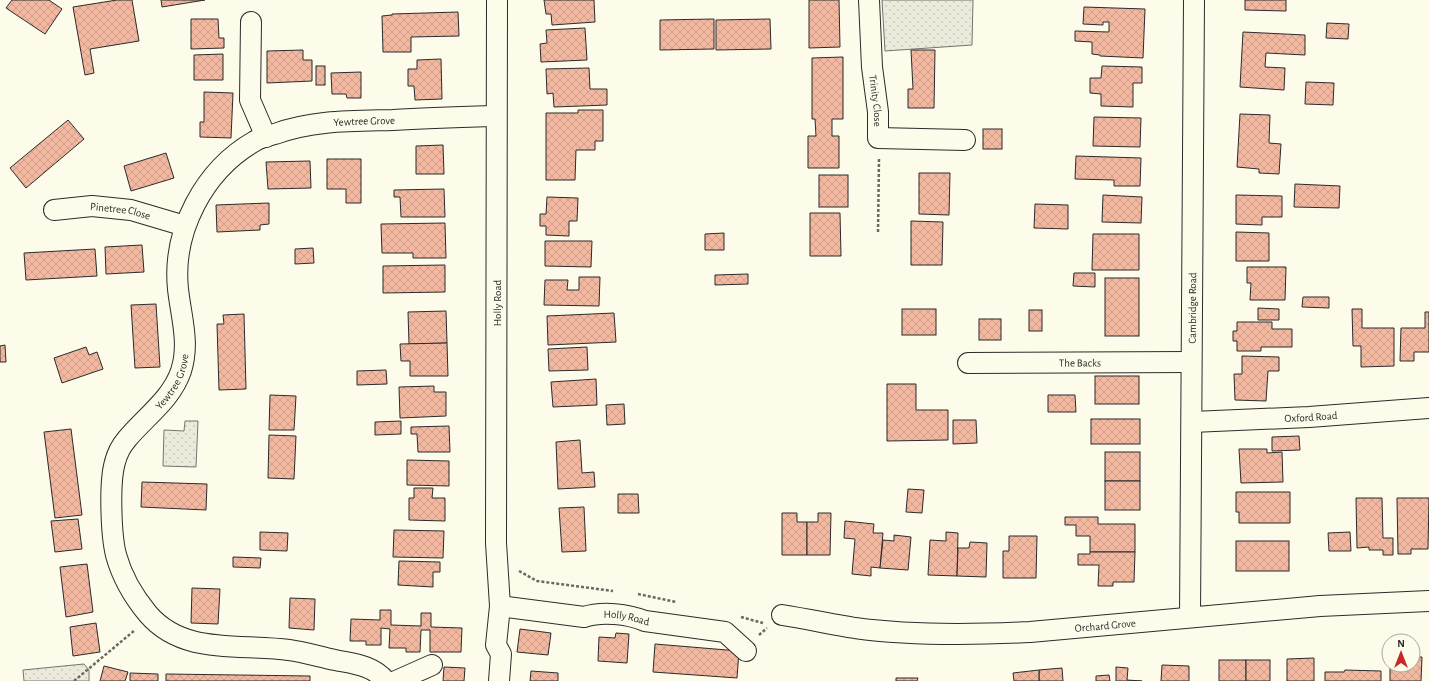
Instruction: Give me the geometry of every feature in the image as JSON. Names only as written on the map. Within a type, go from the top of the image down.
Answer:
[{"type":"street","name":"Holly Road","points":[[497,0],[496,543],[500,606],[496,645],[501,654],[499,681]]},
{"type":"street","name":"Trinity Close","points":[[869,0],[872,67],[878,112],[878,138],[965,140]]},
{"type":"street","name":"Cambridge Road","points":[[1190,616],[1194,0]]},
{"type":"street","points":[[251,22],[250,100],[266,137]]},
{"type":"street","name":"Yewtree Grove","points":[[386,681],[369,666],[288,650],[212,646],[192,642],[166,628],[150,616],[132,592],[116,554],[113,536],[112,479],[119,451],[126,440],[169,395],[181,371],[186,344],[177,273],[184,226],[210,181],[231,160],[256,140],[286,130],[318,123],[496,116]]},
{"type":"street","name":"Pinetree Close","points":[[54,210],[92,206],[131,210],[184,226]]},
{"type":"street","name":"The Backs","points":[[968,363],[1191,362]]},
{"type":"street","name":"Oxford Road","points":[[1192,422],[1309,417],[1429,408]]},
{"type":"street","name":"Orchard Grove","points":[[782,615],[856,628],[982,635],[1320,606],[1429,601]]},
{"type":"street","name":"Holly Road","points":[[500,606],[584,617],[596,614],[637,618],[645,621],[725,632],[746,651]]},
{"type":"street","points":[[396,681],[432,665]]},
{"type":"path","points":[[878,138],[880,170],[878,232]]},
{"type":"path","points":[[746,651],[758,636],[782,615]]},
{"type":"path","points":[[74,681],[150,616]]},
{"type":"shaded area","points":[[882,0],[973,0],[972,45],[885,51]]},
{"type":"shaded area","points":[[185,421],[198,421],[196,467],[163,466],[164,430],[184,431]]},
{"type":"shaded area","points":[[84,664],[89,670],[89,681],[24,681],[23,670]]},
{"type":"building","points":[[12,0],[49,0],[62,9],[45,34],[6,8]]},
{"type":"building","points":[[117,0],[132,0],[139,41],[90,49],[94,73],[85,75],[73,7]]},
{"type":"building","points":[[161,0],[205,0],[162,7]]},
{"type":"building","points":[[544,0],[594,0],[595,22],[552,25],[551,14],[546,14]]},
{"type":"building","points":[[809,0],[839,0],[840,47],[809,48]]},
{"type":"building","points":[[1245,0],[1286,0],[1286,11],[1245,10]]},
{"type":"building","points":[[1084,7],[1145,9],[1143,58],[1100,56],[1092,54],[1092,42],[1075,41],[1075,31],[1109,32],[1109,22],[1103,22],[1103,25],[1083,24]]},
{"type":"building","points":[[458,12],[459,36],[411,37],[411,52],[383,52],[382,16],[392,14]]},
{"type":"building","points":[[191,19],[218,19],[219,38],[224,38],[224,48],[191,49]]},
{"type":"building","points":[[714,19],[714,49],[660,50],[660,20]]},
{"type":"building","points":[[770,19],[771,49],[716,50],[716,20]]},
{"type":"building","points":[[1327,23],[1349,24],[1348,39],[1326,38]]},
{"type":"building","points":[[585,28],[587,60],[541,62],[540,44],[547,43],[546,30]]},
{"type":"building","points":[[1243,32],[1305,35],[1305,55],[1266,53],[1265,67],[1285,68],[1284,90],[1240,87]]},
{"type":"building","points":[[303,50],[303,60],[312,60],[312,81],[267,83],[267,51]]},
{"type":"building","points":[[911,50],[935,50],[934,108],[908,108],[908,89],[913,89]]},
{"type":"building","points":[[223,54],[223,80],[194,80],[194,55]]},
{"type":"building","points":[[843,57],[843,119],[832,119],[832,136],[839,136],[839,168],[808,168],[808,136],[816,136],[815,119],[812,119],[812,58]]},
{"type":"building","points":[[441,59],[442,99],[415,100],[414,86],[408,86],[408,69],[417,69],[417,60]]},
{"type":"building","points":[[316,66],[325,66],[325,85],[316,85]]},
{"type":"building","points":[[1102,66],[1142,67],[1142,83],[1133,83],[1133,107],[1101,106],[1101,94],[1090,93],[1090,78],[1101,78]]},
{"type":"building","points":[[589,68],[590,89],[607,89],[607,105],[554,107],[553,93],[547,94],[546,69]]},
{"type":"building","points":[[361,72],[361,98],[347,98],[346,94],[332,94],[331,73]]},
{"type":"building","points":[[1306,82],[1334,83],[1333,105],[1305,104]]},
{"type":"building","points":[[204,92],[233,93],[231,138],[200,137],[200,122],[204,122]]},
{"type":"building","points":[[578,110],[603,110],[603,141],[595,141],[595,150],[576,150],[575,180],[546,180],[546,113],[578,113]]},
{"type":"building","points":[[1240,114],[1270,115],[1269,143],[1281,144],[1279,174],[1259,173],[1259,169],[1237,167]]},
{"type":"building","points":[[1094,117],[1141,118],[1140,147],[1093,146]]},
{"type":"building","points":[[68,120],[84,139],[26,188],[10,168]]},
{"type":"building","points":[[983,129],[1002,129],[1002,149],[983,149]]},
{"type":"building","points":[[443,145],[444,174],[416,174],[416,146]]},
{"type":"building","points":[[166,153],[174,178],[131,191],[124,166]]},
{"type":"building","points":[[1076,156],[1141,158],[1140,186],[1114,186],[1114,180],[1075,179]]},
{"type":"building","points":[[327,159],[361,159],[361,203],[346,203],[346,189],[327,189]]},
{"type":"building","points":[[310,161],[311,188],[268,189],[266,162]]},
{"type":"building","points":[[919,173],[950,173],[949,215],[919,214]]},
{"type":"building","points":[[819,175],[848,175],[848,207],[819,207]]},
{"type":"building","points":[[1295,184],[1340,186],[1339,208],[1294,207]]},
{"type":"building","points":[[444,189],[445,217],[401,217],[400,197],[394,197],[394,190]]},
{"type":"building","points":[[1103,195],[1142,197],[1141,223],[1102,222]]},
{"type":"building","points":[[1236,195],[1282,196],[1282,217],[1262,217],[1262,225],[1236,224]]},
{"type":"building","points":[[547,197],[578,198],[577,221],[569,221],[569,236],[546,235],[546,226],[540,226],[540,214],[546,214]]},
{"type":"building","points":[[269,203],[269,224],[260,225],[260,230],[217,232],[216,205]]},
{"type":"building","points":[[1035,204],[1068,205],[1068,229],[1034,228]]},
{"type":"building","points":[[810,213],[840,213],[841,256],[810,256]]},
{"type":"building","points":[[911,221],[943,222],[942,265],[911,265]]},
{"type":"building","points":[[445,223],[446,258],[413,258],[413,253],[382,253],[381,224]]},
{"type":"building","points":[[1236,232],[1269,233],[1269,261],[1236,261]]},
{"type":"building","points":[[724,233],[724,250],[705,250],[705,234]]},
{"type":"building","points":[[1093,234],[1139,234],[1139,270],[1092,270]]},
{"type":"building","points":[[545,241],[592,241],[591,267],[545,266]]},
{"type":"building","points":[[142,245],[144,272],[106,274],[105,247]]},
{"type":"building","points":[[313,248],[314,263],[295,264],[295,249]]},
{"type":"building","points":[[95,249],[97,276],[26,280],[24,253]]},
{"type":"building","points":[[445,265],[445,292],[383,293],[383,266]]},
{"type":"building","points":[[1247,267],[1286,267],[1285,300],[1250,300],[1251,283],[1247,283]]},
{"type":"building","points":[[1074,273],[1095,273],[1095,287],[1073,286]]},
{"type":"building","points":[[748,274],[748,284],[715,285],[715,275]]},
{"type":"building","points":[[579,277],[600,277],[599,306],[544,305],[545,280],[568,280],[567,290],[579,290]]},
{"type":"building","points":[[1105,278],[1139,278],[1139,336],[1105,336]]},
{"type":"building","points":[[1303,297],[1329,297],[1329,308],[1302,307]]},
{"type":"building","points":[[156,304],[160,367],[135,368],[131,305]]},
{"type":"building","points":[[1258,308],[1279,309],[1279,320],[1258,320]]},
{"type":"building","points":[[902,309],[936,309],[936,335],[902,335]]},
{"type":"building","points":[[1352,309],[1362,309],[1362,328],[1394,328],[1394,366],[1361,367],[1361,346],[1353,346]]},
{"type":"building","points":[[1029,310],[1042,310],[1042,331],[1029,331]]},
{"type":"building","points":[[446,311],[447,343],[409,344],[408,312]]},
{"type":"building","points":[[1425,312],[1429,312],[1429,352],[1414,352],[1414,361],[1400,361],[1401,328],[1425,328]]},
{"type":"building","points":[[614,313],[616,342],[548,345],[547,316]]},
{"type":"building","points":[[244,314],[246,389],[219,390],[217,324],[224,324],[223,315]]},
{"type":"building","points":[[979,319],[1001,319],[1001,340],[979,340]]},
{"type":"building","points":[[1237,322],[1272,322],[1272,329],[1292,329],[1292,347],[1261,347],[1261,351],[1237,351],[1237,341],[1233,341],[1233,331],[1237,331]]},
{"type":"building","points":[[447,343],[448,376],[410,376],[410,361],[401,361],[400,344]]},
{"type":"building","points":[[5,345],[6,362],[0,362],[0,346]]},
{"type":"building","points":[[86,347],[89,355],[97,352],[103,369],[62,383],[54,358]]},
{"type":"building","points":[[587,347],[588,370],[549,371],[548,349]]},
{"type":"building","points":[[1242,356],[1279,357],[1279,371],[1268,371],[1266,401],[1235,400],[1234,374],[1242,374]]},
{"type":"building","points":[[386,370],[387,384],[357,385],[357,371]]},
{"type":"building","points":[[1095,376],[1139,376],[1139,404],[1095,404]]},
{"type":"building","points":[[596,379],[597,405],[553,407],[551,382]]},
{"type":"building","points":[[887,384],[916,384],[916,410],[948,410],[948,440],[887,441]]},
{"type":"building","points":[[434,386],[434,392],[446,392],[446,416],[400,418],[399,387]]},
{"type":"building","points":[[270,395],[296,396],[294,430],[269,430]]},
{"type":"building","points":[[1048,395],[1075,395],[1076,412],[1048,412]]},
{"type":"building","points":[[624,404],[625,424],[607,425],[606,405]]},
{"type":"building","points":[[1091,419],[1140,419],[1140,444],[1091,444]]},
{"type":"building","points":[[953,420],[976,420],[977,443],[953,444]]},
{"type":"building","points":[[401,421],[401,434],[375,435],[375,422]]},
{"type":"building","points":[[449,426],[450,452],[418,452],[417,434],[411,434],[411,427]]},
{"type":"building","points":[[71,429],[82,515],[55,518],[44,432]]},
{"type":"building","points":[[269,435],[296,436],[294,479],[268,478]]},
{"type":"building","points":[[1299,436],[1300,450],[1272,451],[1272,437]]},
{"type":"building","points":[[580,440],[582,473],[594,472],[595,487],[558,489],[556,442]]},
{"type":"building","points":[[1239,449],[1267,449],[1267,453],[1282,452],[1283,482],[1241,483]]},
{"type":"building","points":[[1105,452],[1140,452],[1140,481],[1105,481]]},
{"type":"building","points":[[407,460],[449,461],[449,486],[407,485]]},
{"type":"building","points":[[1105,481],[1140,481],[1140,510],[1105,510]]},
{"type":"building","points":[[142,482],[207,484],[206,510],[141,507]]},
{"type":"building","points":[[414,488],[433,488],[432,498],[445,498],[445,521],[409,520],[409,498],[414,498]]},
{"type":"building","points":[[908,489],[924,490],[922,513],[906,512]]},
{"type":"building","points":[[1236,492],[1290,492],[1290,523],[1239,523],[1239,512],[1236,512]]},
{"type":"building","points":[[618,494],[638,494],[639,513],[618,513]]},
{"type":"building","points":[[1356,498],[1382,498],[1383,538],[1393,538],[1393,555],[1383,555],[1383,550],[1369,550],[1369,547],[1357,548]]},
{"type":"building","points":[[1397,498],[1429,498],[1428,549],[1411,549],[1411,554],[1398,554]]},
{"type":"building","points":[[584,507],[586,551],[562,552],[559,508]]},
{"type":"building","points":[[782,513],[797,513],[797,522],[807,522],[807,555],[782,555]]},
{"type":"building","points":[[818,513],[831,513],[830,555],[807,555],[807,522],[818,522]]},
{"type":"building","points":[[1065,517],[1098,517],[1098,524],[1135,524],[1135,552],[1090,552],[1090,536],[1076,536],[1076,525],[1065,525]]},
{"type":"building","points":[[78,519],[82,549],[55,552],[51,521]]},
{"type":"building","points":[[845,521],[874,524],[873,533],[883,533],[880,568],[871,567],[871,576],[852,574],[855,539],[844,538]]},
{"type":"building","points":[[394,530],[444,531],[443,558],[393,557]]},
{"type":"building","points":[[260,532],[288,533],[287,551],[260,550]]},
{"type":"building","points":[[946,532],[958,533],[957,576],[928,575],[930,540],[946,541]]},
{"type":"building","points":[[1350,532],[1351,551],[1329,551],[1328,533]]},
{"type":"building","points":[[894,535],[911,537],[908,570],[880,568],[883,540],[894,541]]},
{"type":"building","points":[[1009,536],[1037,536],[1036,578],[1003,578],[1003,551],[1009,551]]},
{"type":"building","points":[[1236,541],[1289,541],[1289,571],[1236,571]]},
{"type":"building","points":[[970,542],[987,543],[986,577],[957,576],[958,548],[969,548]]},
{"type":"building","points":[[1090,552],[1135,552],[1134,582],[1113,582],[1113,586],[1098,586],[1099,565],[1078,565],[1078,554],[1090,554]]},
{"type":"building","points":[[233,557],[261,558],[260,568],[233,567]]},
{"type":"building","points":[[399,561],[440,562],[440,572],[433,572],[433,587],[398,585]]},
{"type":"building","points":[[87,564],[93,612],[66,617],[60,567]]},
{"type":"building","points":[[192,588],[220,589],[218,624],[191,623]]},
{"type":"building","points":[[290,598],[315,599],[314,630],[289,628]]},
{"type":"building","points":[[380,610],[391,610],[391,625],[421,626],[421,613],[431,613],[431,627],[462,628],[461,652],[430,652],[430,630],[421,630],[420,652],[406,652],[406,648],[389,648],[390,629],[381,628],[381,645],[366,645],[366,641],[350,641],[351,619],[380,620]]},
{"type":"building","points":[[96,623],[100,652],[73,656],[70,627]]},
{"type":"building","points":[[520,629],[551,633],[548,655],[517,652]]},
{"type":"building","points":[[616,633],[629,634],[627,663],[598,661],[599,637],[615,638]]},
{"type":"building","points":[[655,644],[739,651],[737,678],[653,672]]},
{"type":"building","points":[[1422,657],[1421,681],[1390,681],[1390,673],[1421,673]]},
{"type":"building","points":[[1314,658],[1314,681],[1287,681],[1287,659]]},
{"type":"building","points":[[1219,660],[1246,660],[1246,681],[1219,681]]},
{"type":"building","points":[[1246,660],[1270,660],[1270,681],[1246,681]]},
{"type":"building","points":[[1162,665],[1189,666],[1189,681],[1161,681]]},
{"type":"building","points":[[104,666],[128,672],[125,681],[100,681]]},
{"type":"building","points":[[444,667],[465,668],[464,681],[443,681]]},
{"type":"building","points":[[1116,667],[1128,668],[1127,680],[1142,681],[1116,681]]},
{"type":"building","points":[[1062,668],[1063,681],[1039,681],[1039,670]]},
{"type":"building","points":[[1039,670],[1039,681],[1014,681],[1013,673]]},
{"type":"building","points":[[1345,670],[1381,671],[1381,681],[1325,681],[1325,672],[1344,672]]},
{"type":"building","points":[[531,671],[558,673],[558,681],[530,681]]},
{"type":"building","points":[[130,673],[158,674],[158,681],[130,681]]},
{"type":"building","points":[[166,674],[310,676],[310,681],[166,681]]},
{"type":"building","points":[[1109,675],[1110,681],[1096,681],[1096,676]]},
{"type":"building","points":[[896,678],[918,678],[917,681],[896,681]]}]
